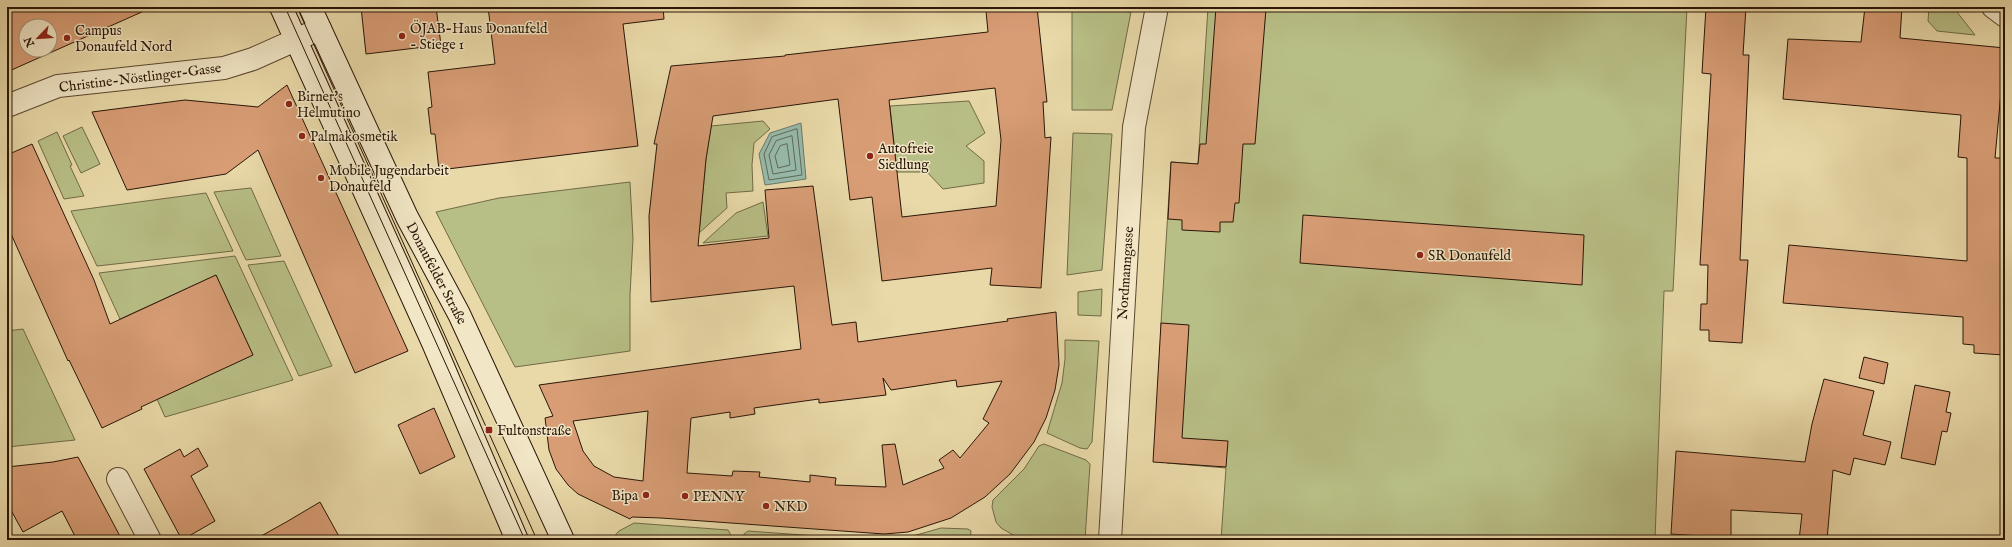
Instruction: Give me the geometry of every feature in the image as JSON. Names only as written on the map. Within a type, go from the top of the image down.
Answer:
[{"type":"main road","name":"Donaufelder Straße","points":[[281,7],[433,343],[517,540]]},
{"type":"main road","name":"Donaufelder Straße","points":[[310,7],[407,217],[460,314],[563,540]]},
{"type":"main road","name":"Nordmanngasse","points":[[1110,540],[1134,127],[1157,7]]},
{"type":"main road","points":[[1993,7],[2005,16]]},
{"type":"main road","name":"Christine-Nöstlinger-Gasse","points":[[7,106],[58,86],[224,68],[253,59],[320,29]]},
{"type":"main road","points":[[118,479],[150,540]]},
{"type":"green space","points":[[1072,7],[1131,12],[1112,110],[1072,110]]},
{"type":"green space","name":"SR Donaufeld","points":[[1208,7],[1687,7],[1673,291],[1664,291],[1655,540],[1221,540],[1226,468],[1167,463],[1161,323],[1171,162],[1198,164]]},
{"type":"green space","points":[[1929,7],[1953,7],[1975,35],[1937,31],[1928,21]]},
{"type":"green space","points":[[969,101],[985,133],[966,146],[984,161],[984,183],[943,189],[927,172],[897,172],[890,106]]},
{"type":"green space","points":[[763,121],[770,129],[754,143],[752,165],[753,191],[726,193],[727,208],[699,233],[706,159],[711,126]]},
{"type":"green space","points":[[82,127],[100,164],[81,173],[63,136]]},
{"type":"green space","points":[[57,132],[72,165],[70,166],[84,196],[64,199],[38,141]]},
{"type":"green space","points":[[1073,133],[1112,134],[1102,270],[1067,275]]},
{"type":"green space","points":[[630,182],[633,239],[630,295],[630,351],[515,367],[436,212],[499,198]]},
{"type":"green space","points":[[251,188],[281,256],[246,260],[214,192]]},
{"type":"green space","points":[[206,193],[233,251],[97,266],[71,211]]},
{"type":"green space","points":[[763,202],[768,236],[703,243],[736,213]]},
{"type":"green space","points":[[235,256],[293,380],[165,417],[157,399],[253,355],[216,275],[120,319],[99,273]]},
{"type":"green space","points":[[284,261],[332,366],[299,376],[248,265]]},
{"type":"green space","points":[[1102,289],[1101,316],[1078,315],[1078,292]]},
{"type":"green space","points":[[23,329],[75,440],[7,447],[7,331]]},
{"type":"green space","points":[[1065,340],[1099,341],[1092,442],[1087,449],[1080,448],[1047,433],[1062,383],[1065,359]]},
{"type":"green space","points":[[1044,444],[1086,460],[1090,464],[1085,540],[1022,540],[1001,528],[996,522],[992,507],[993,500],[1024,469],[1039,446]]},
{"type":"green space","points":[[634,523],[728,530],[731,535],[730,540],[611,540],[619,531]]},
{"type":"green space","points":[[941,528],[968,529],[971,531],[970,540],[875,540],[906,538]]},
{"type":"green space","points":[[748,531],[830,537],[830,540],[743,540],[744,534]]},
{"type":"water","points":[[801,123],[806,179],[765,185],[759,154],[770,133]]},
{"type":"building","name":"Campus Donaufeld Nord","points":[[7,7],[153,7],[58,49],[58,18],[18,18],[18,58],[38,58],[7,72]]},
{"type":"building","name":"ÖJAB-Haus Donaufeld - Stiege 1","points":[[361,7],[436,7],[441,45],[366,54]]},
{"type":"building","points":[[488,7],[663,7],[664,19],[623,24],[638,146],[439,170],[435,134],[431,134],[428,108],[432,107],[428,72],[495,64]]},
{"type":"building","points":[[1037,7],[1047,102],[1043,102],[1045,138],[1051,137],[1041,288],[990,285],[992,268],[882,281],[872,197],[850,200],[838,99],[713,116],[706,159],[698,246],[769,238],[765,190],[813,186],[832,325],[856,322],[858,342],[1008,321],[1007,319],[1056,312],[1059,365],[1055,390],[1046,418],[1034,442],[1010,474],[985,497],[951,518],[908,532],[884,534],[661,518],[632,517],[630,519],[578,494],[568,485],[556,469],[549,450],[545,418],[553,416],[539,385],[801,349],[794,286],[651,302],[649,216],[657,144],[654,144],[671,66],[785,56],[988,32],[986,11]],"holes":[[[995,88],[1001,140],[996,206],[902,217],[889,100]],[[883,378],[891,390],[956,380],[957,387],[1002,381],[983,419],[989,423],[960,458],[953,450],[939,460],[944,468],[903,485],[895,444],[882,445],[886,487],[835,485],[836,478],[810,475],[810,482],[759,477],[760,472],[733,471],[732,476],[687,473],[691,418],[730,412],[730,418],[755,414],[754,408],[819,399],[819,403],[886,395]],[[648,411],[643,481],[614,477],[594,466],[583,451],[573,421]]]},
{"type":"building","points":[[1216,7],[1266,9],[1255,144],[1243,144],[1239,203],[1235,203],[1233,222],[1220,222],[1220,232],[1182,230],[1182,220],[1168,219],[1171,162],[1198,164],[1200,144],[1206,144]]},
{"type":"building","points":[[1706,7],[1746,7],[1743,55],[1749,55],[1740,260],[1748,260],[1742,343],[1709,341],[1709,330],[1700,330],[1701,304],[1707,304],[1708,265],[1700,265],[1711,74],[1702,73]]},
{"type":"building","points":[[1865,7],[1902,7],[1900,38],[2005,48],[1995,158],[2004,158],[2004,355],[1974,353],[1974,345],[1963,344],[1963,317],[1783,303],[1789,245],[1967,261],[1967,158],[1958,157],[1961,115],[1783,99],[1788,39],[1861,42]]},
{"type":"building","points":[[287,85],[408,351],[355,373],[258,150],[226,174],[127,190],[92,112],[185,100],[258,107]]},
{"type":"building","points":[[32,144],[94,280],[110,324],[216,275],[253,355],[141,407],[142,409],[102,428],[69,360],[68,361],[7,225],[7,155]]},
{"type":"building","points":[[1303,215],[1584,235],[1582,285],[1300,263]]},
{"type":"building","points":[[1161,323],[1189,325],[1182,438],[1228,441],[1226,467],[1153,462]]},
{"type":"building","points":[[1864,357],[1888,363],[1884,384],[1859,378]]},
{"type":"building","points":[[1824,379],[1874,391],[1863,435],[1891,442],[1885,465],[1854,458],[1850,475],[1833,470],[1827,540],[1799,540],[1802,514],[1731,510],[1731,538],[1671,534],[1676,451],[1805,462],[1812,424]]},
{"type":"building","points":[[1915,385],[1950,392],[1946,412],[1951,413],[1947,432],[1942,431],[1935,465],[1901,458]]},
{"type":"building","points":[[434,408],[455,457],[420,474],[398,425]]},
{"type":"building","points":[[198,448],[208,466],[191,476],[215,521],[182,540],[144,469],[180,449],[184,457]]},
{"type":"building","points":[[78,457],[122,540],[77,540],[62,511],[23,532],[7,503],[7,467],[53,462]]},
{"type":"building","points":[[320,502],[341,540],[254,540],[288,521]]},
{"type":"tram line","points":[[285,7],[525,540]]},
{"type":"tram line","points":[[297,7],[537,540]]},
{"type":"place","name":"ÖJAB-Haus Donaufeld - Stiege 1","points":[[402,36]]},
{"type":"place","name":"Campus Donaufeld Nord","points":[[67,38]]},
{"type":"place","name":"Birner's Helmutino","points":[[289,104]]},
{"type":"place","name":"Palmakosmetik","points":[[302,136]]},
{"type":"place","name":"Autofreie Siedlung","points":[[870,156]]},
{"type":"place","name":"Mobile Jugendarbeit Donaufeld","points":[[321,178]]},
{"type":"place","name":"SR Donaufeld","points":[[1420,255]]},
{"type":"place","name":"Fultonstraße","points":[[489,430]]},
{"type":"place","name":"Bipa","points":[[646,495]]},
{"type":"place","name":"PENNY","points":[[685,496]]},
{"type":"place","name":"NKD","points":[[766,506]]}]
